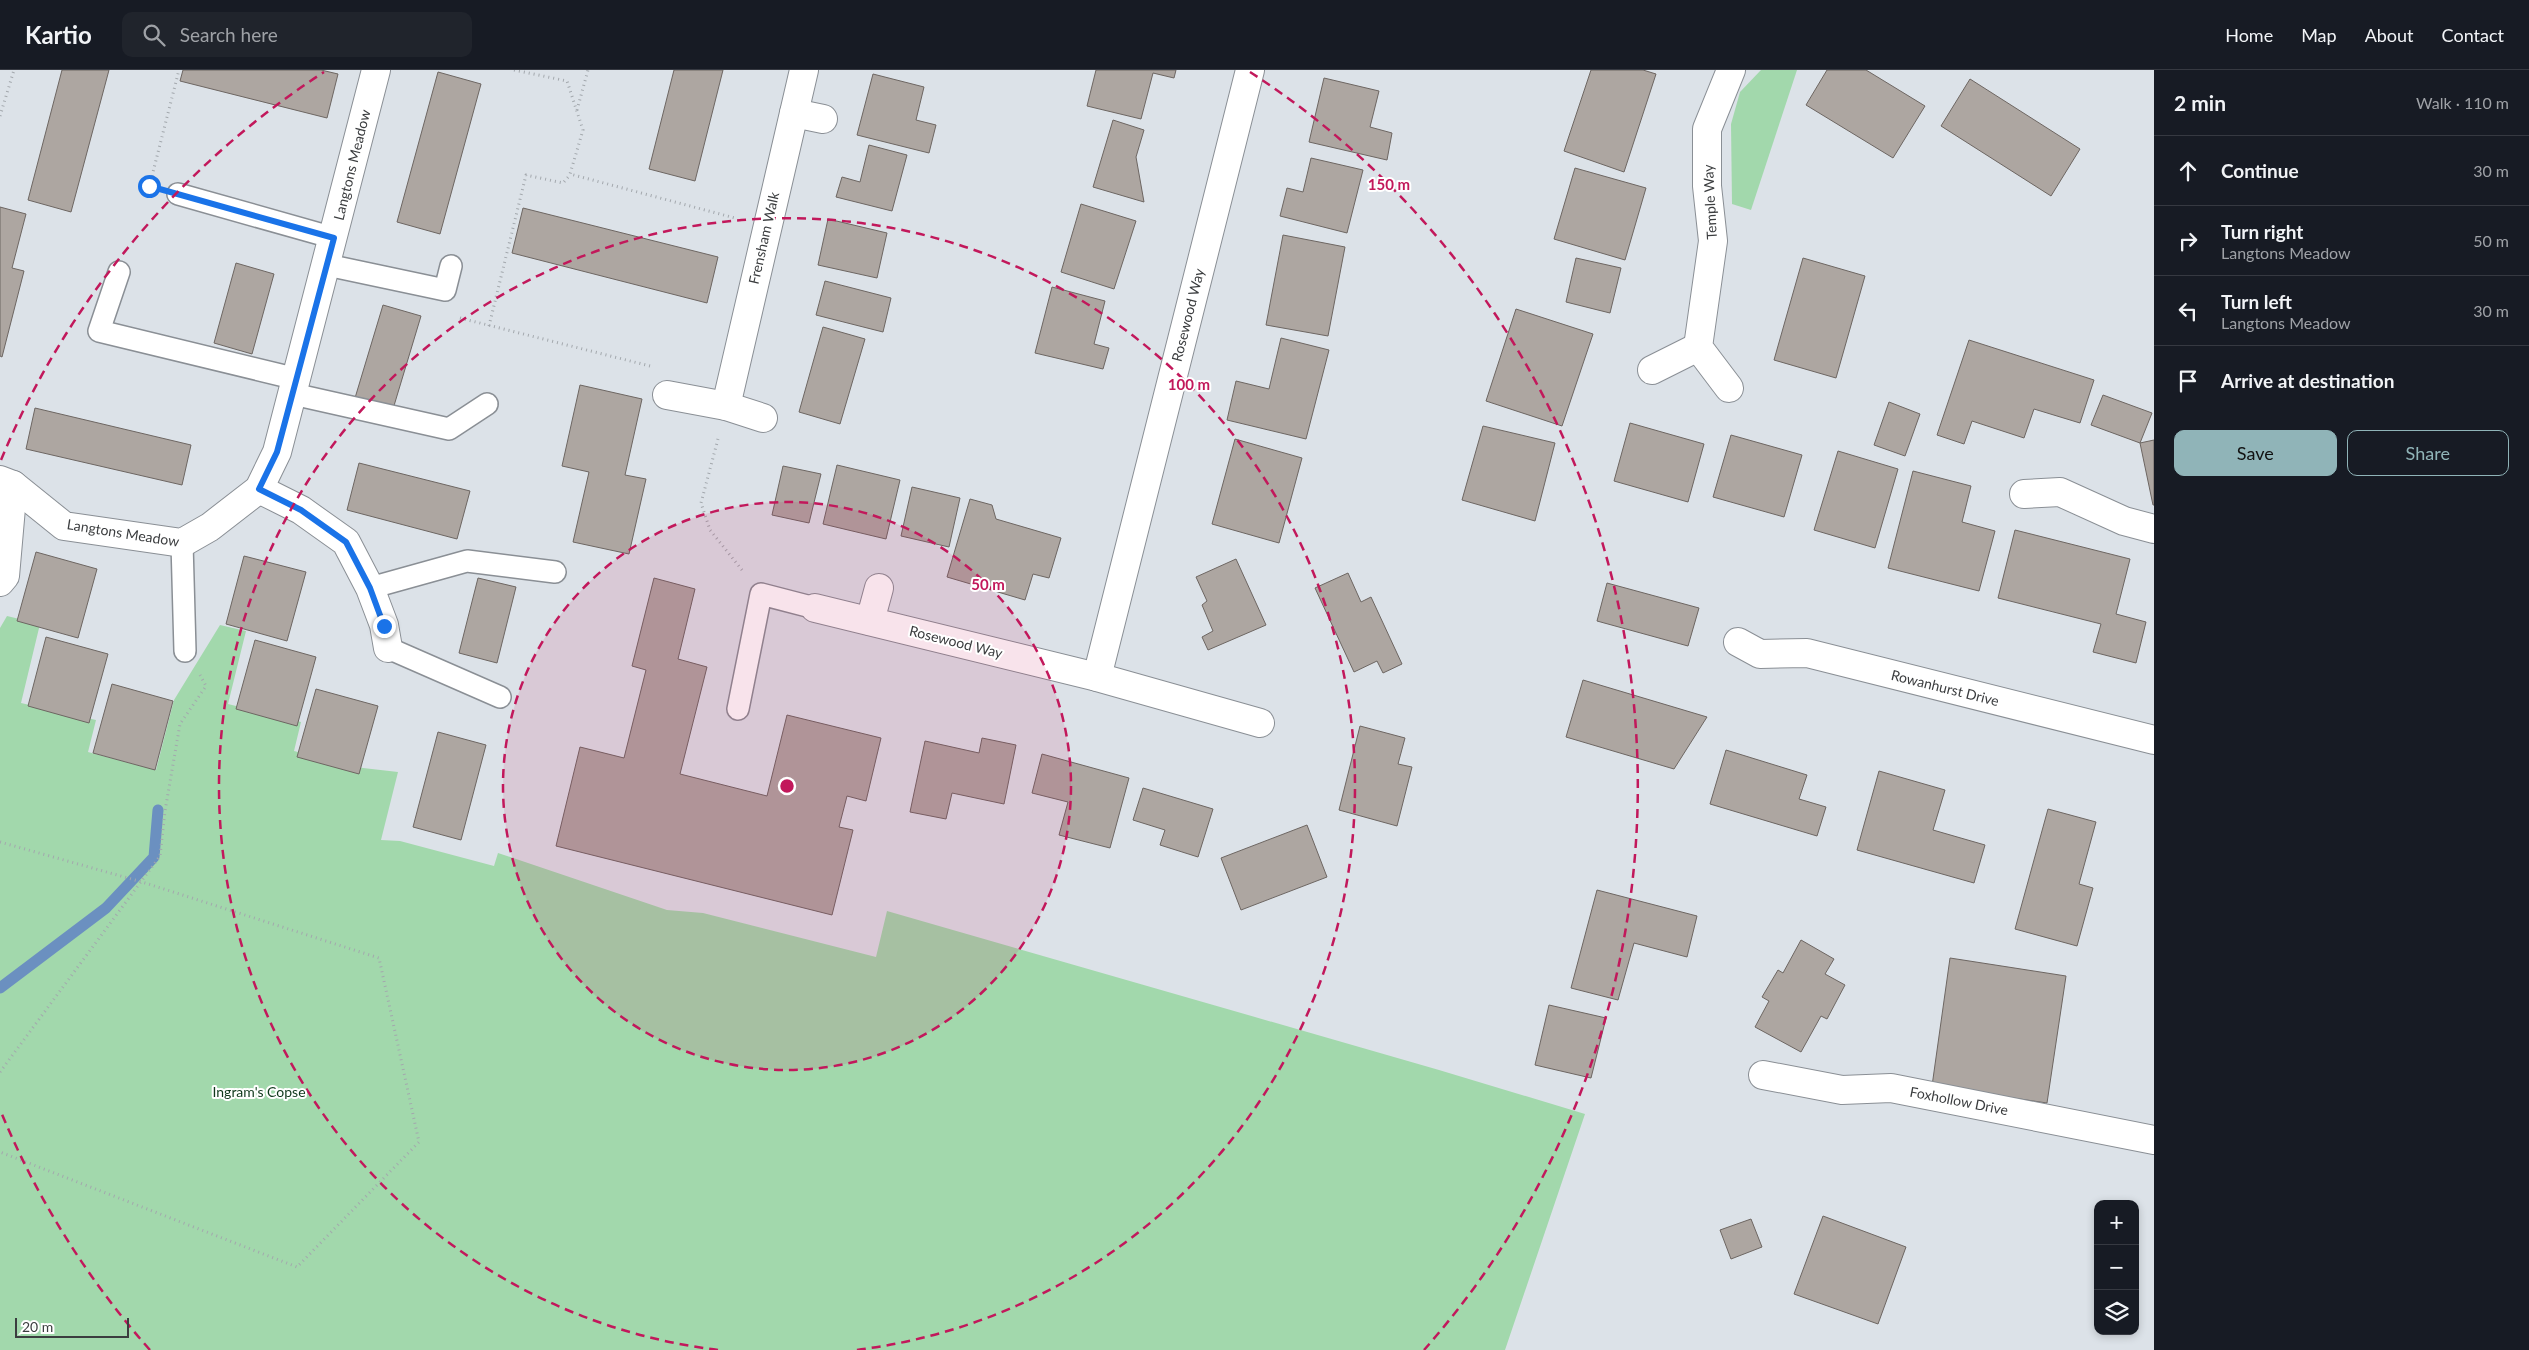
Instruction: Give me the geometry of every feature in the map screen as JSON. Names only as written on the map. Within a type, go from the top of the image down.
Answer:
[{"type":"street","name":"Langtons Meadow","points":[[6,482],[64,526],[182,543],[210,527],[259,489],[277,452],[376,70]]},
{"type":"street","name":"Frensham Walk","points":[[726,406],[804,70]]},
{"type":"street","name":"Rosewood Way","points":[[1097,677],[1250,70]]},
{"type":"street","name":"Temple Way","points":[[1698,348],[1713,241],[1707,186],[1707,129],[1732,70]]},
{"type":"street","points":[[794,113],[823,119]]},
{"type":"street","points":[[1652,370],[1698,348],[1729,388]]},
{"type":"street","points":[[667,395],[726,406],[763,418]]},
{"type":"street","name":"Langtons Meadow","points":[[0,582],[5,576],[6,482]]},
{"type":"street","points":[[259,489],[301,510],[346,542],[370,588],[384,626],[388,648]]},
{"type":"street","points":[[2024,494],[2060,492],[2124,521],[2154,529]]},
{"type":"street","points":[[870,621],[879,588]]},
{"type":"street","name":"Rosewood Way","points":[[815,608],[1097,677],[1260,723]]},
{"type":"street","name":"Rowanhurst Drive","points":[[1738,642],[1760,654],[1806,653],[2154,740]]},
{"type":"street","name":"Foxhollow Drive","points":[[1763,1075],[1842,1090],[1891,1088],[2154,1140]]},
{"type":"lane","points":[[178,194],[334,238]]},
{"type":"lane","points":[[327,265],[445,290],[451,266]]},
{"type":"lane","points":[[119,272],[99,330],[295,387],[449,429],[487,404]]},
{"type":"lane","points":[[182,543],[185,651]]},
{"type":"lane","points":[[370,588],[467,561],[555,572]]},
{"type":"lane","points":[[738,709],[761,594],[815,608]]},
{"type":"lane","points":[[388,648],[500,697]]},
{"type":"path","points":[[0,116],[14,70]]},
{"type":"path","points":[[178,194],[149,186],[179,70]]},
{"type":"path","points":[[489,326],[526,174],[563,183],[570,174],[583,130],[567,81],[514,70]]},
{"type":"path","points":[[577,111],[588,70]]},
{"type":"path","points":[[570,174],[767,227]]},
{"type":"path","points":[[452,316],[667,370],[667,395]]},
{"type":"path","points":[[726,406],[701,503],[710,530],[761,594]]},
{"type":"path","points":[[0,1072],[160,856],[165,811],[180,724],[206,686],[185,651]]},
{"type":"path","points":[[0,842],[140,881],[379,958],[419,1142],[297,1267],[0,1152]]},
{"type":"green space","points":[[1761,70],[1797,70],[1751,210],[1732,204],[1731,124],[1740,92]]},
{"type":"green space","name":"Ingram's Copse","points":[[7,616],[40,624],[21,703],[96,720],[88,752],[156,770],[174,700],[220,625],[246,631],[228,704],[301,722],[294,751],[363,768],[398,772],[381,840],[400,841],[494,866],[498,853],[667,910],[703,913],[876,957],[887,911],[1585,1114],[1505,1350],[0,1350],[0,628]]},
{"type":"building","points":[[62,70],[109,70],[71,212],[28,200]]},
{"type":"building","points":[[183,70],[321,70],[338,74],[327,118],[180,81]]},
{"type":"building","points":[[674,70],[723,70],[695,181],[649,169]]},
{"type":"building","points":[[1096,70],[1176,70],[1174,78],[1153,73],[1141,119],[1087,106]]},
{"type":"building","points":[[1591,70],[1643,70],[1656,74],[1624,172],[1564,151]]},
{"type":"building","points":[[1827,70],[1866,70],[1925,106],[1893,158],[1806,105]]},
{"type":"building","points":[[438,72],[481,84],[440,234],[397,222]]},
{"type":"building","points":[[873,74],[924,87],[916,120],[936,125],[929,153],[857,135]]},
{"type":"building","points":[[1324,78],[1379,91],[1370,127],[1392,133],[1387,160],[1309,142]]},
{"type":"building","points":[[1970,79],[2080,149],[2051,196],[1941,126]]},
{"type":"building","points":[[1113,120],[1144,130],[1136,157],[1144,202],[1093,187]]},
{"type":"building","points":[[869,145],[907,155],[892,211],[836,197],[842,177],[860,182]]},
{"type":"building","points":[[1311,158],[1363,170],[1347,233],[1280,216],[1287,188],[1303,192]]},
{"type":"building","points":[[1575,168],[1646,188],[1625,260],[1554,239]]},
{"type":"building","points":[[1081,204],[1136,221],[1114,289],[1061,272]]},
{"type":"building","points":[[0,207],[26,214],[12,268],[24,271],[2,357],[0,356]]},
{"type":"building","points":[[523,208],[718,257],[707,303],[512,253]]},
{"type":"building","points":[[828,219],[887,233],[877,278],[818,265]]},
{"type":"building","points":[[1283,235],[1345,247],[1328,336],[1266,325]]},
{"type":"building","points":[[1576,258],[1621,268],[1610,313],[1566,302]]},
{"type":"building","points":[[1803,258],[1865,276],[1836,378],[1774,360]]},
{"type":"building","points":[[236,263],[274,274],[252,354],[214,343]]},
{"type":"building","points":[[825,281],[891,298],[883,332],[816,315]]},
{"type":"building","points":[[1052,287],[1105,301],[1094,344],[1109,348],[1103,369],[1035,353]]},
{"type":"building","points":[[383,305],[421,316],[393,409],[355,398]]},
{"type":"building","points":[[1516,309],[1593,334],[1562,426],[1486,401]]},
{"type":"building","points":[[823,327],[865,339],[840,424],[799,412]]},
{"type":"building","points":[[1281,338],[1329,350],[1306,439],[1227,420],[1236,381],[1269,389]]},
{"type":"building","points":[[1969,340],[2094,380],[2080,423],[2034,409],[2024,438],[1972,421],[1964,444],[1937,435]]},
{"type":"building","points":[[580,385],[642,399],[625,475],[646,479],[629,554],[573,542],[589,472],[562,466]]},
{"type":"building","points":[[2103,395],[2152,413],[2140,443],[2091,425]]},
{"type":"building","points":[[1889,402],[1920,414],[1905,456],[1874,445]]},
{"type":"building","points":[[35,408],[191,445],[182,485],[26,449]]},
{"type":"building","points":[[1630,423],[1704,444],[1688,502],[1614,481]]},
{"type":"building","points":[[1483,426],[1555,443],[1535,521],[1462,500]]},
{"type":"building","points":[[1731,435],[1802,455],[1784,517],[1713,497]]},
{"type":"building","points":[[1235,439],[1302,458],[1279,543],[1212,524]]},
{"type":"building","points":[[2154,440],[2154,505],[2153,505],[2140,443]]},
{"type":"building","points":[[1838,451],[1898,469],[1875,548],[1814,530]]},
{"type":"building","points":[[359,463],[470,491],[457,539],[347,510]]},
{"type":"building","points":[[837,465],[900,480],[886,539],[823,524]]},
{"type":"building","points":[[783,466],[821,474],[809,523],[772,515]]},
{"type":"building","points":[[1913,471],[1971,486],[1962,522],[1995,531],[1979,591],[1888,568]]},
{"type":"building","points":[[912,487],[960,498],[949,547],[901,536]]},
{"type":"building","points":[[970,499],[992,505],[996,519],[1061,538],[1049,578],[1033,574],[1025,600],[947,577]]},
{"type":"building","points":[[2015,530],[2130,559],[2116,614],[2146,622],[2136,663],[2093,652],[2101,624],[1998,598]]},
{"type":"building","points":[[36,552],[97,569],[78,638],[17,621]]},
{"type":"building","points":[[244,556],[306,572],[287,641],[226,624]]},
{"type":"building","points":[[1236,559],[1266,625],[1208,650],[1202,637],[1213,631],[1202,605],[1207,601],[1196,577]]},
{"type":"building","points":[[1348,573],[1361,602],[1371,597],[1402,664],[1383,673],[1377,661],[1354,672],[1315,588]]},
{"type":"building","points":[[478,578],[516,587],[497,663],[459,653]]},
{"type":"building","points":[[654,578],[695,589],[678,659],[707,667],[680,774],[767,796],[787,715],[881,738],[866,801],[847,796],[839,827],[853,830],[832,915],[556,846],[580,747],[624,758],[646,670],[632,666]]},
{"type":"building","points":[[1607,583],[1699,608],[1688,646],[1597,621]]},
{"type":"building","points":[[46,637],[108,654],[89,723],[28,706]]},
{"type":"building","points":[[255,640],[316,657],[297,726],[236,709]]},
{"type":"building","points":[[1583,680],[1707,717],[1674,769],[1566,737]]},
{"type":"building","points":[[112,684],[173,701],[155,770],[93,753]]},
{"type":"building","points":[[316,689],[378,706],[359,774],[297,757]]},
{"type":"building","points":[[1360,726],[1405,738],[1398,764],[1412,767],[1397,826],[1339,810]]},
{"type":"building","points":[[438,732],[486,745],[461,840],[413,827]]},
{"type":"building","points":[[982,738],[1016,745],[1004,804],[952,793],[946,819],[910,812],[925,741],[979,753]]},
{"type":"building","points":[[1726,750],[1807,775],[1799,799],[1826,807],[1817,836],[1710,804]]},
{"type":"building","points":[[1042,754],[1129,778],[1110,848],[1059,835],[1068,802],[1032,793]]},
{"type":"building","points":[[1879,771],[1945,790],[1933,830],[1985,845],[1974,883],[1857,850]]},
{"type":"building","points":[[1143,788],[1213,809],[1198,857],[1160,845],[1165,830],[1133,820]]},
{"type":"building","points":[[2048,809],[2096,822],[2079,884],[2093,888],[2077,946],[2015,929]]},
{"type":"building","points":[[1307,825],[1327,877],[1241,910],[1221,858]]},
{"type":"building","points":[[1597,890],[1697,916],[1687,957],[1634,943],[1618,1000],[1571,988]]},
{"type":"building","points":[[1801,940],[1834,959],[1825,974],[1845,985],[1827,1019],[1821,1016],[1801,1052],[1755,1027],[1769,1001],[1762,997],[1778,970],[1783,973]]},
{"type":"building","points":[[1950,958],[2066,976],[2047,1103],[1932,1086]]},
{"type":"building","points":[[1549,1005],[1606,1018],[1591,1078],[1535,1065]]},
{"type":"building","points":[[1823,1216],[1906,1247],[1878,1324],[1794,1294]]},
{"type":"building","points":[[1751,1219],[1762,1247],[1731,1259],[1720,1230]]},
{"type":"waterway","points":[[0,988],[106,908],[154,857],[158,810]]},
{"type":"route","points":[[149,186],[334,238],[277,452],[259,489],[301,510],[346,542],[370,588],[384,626]]}]
